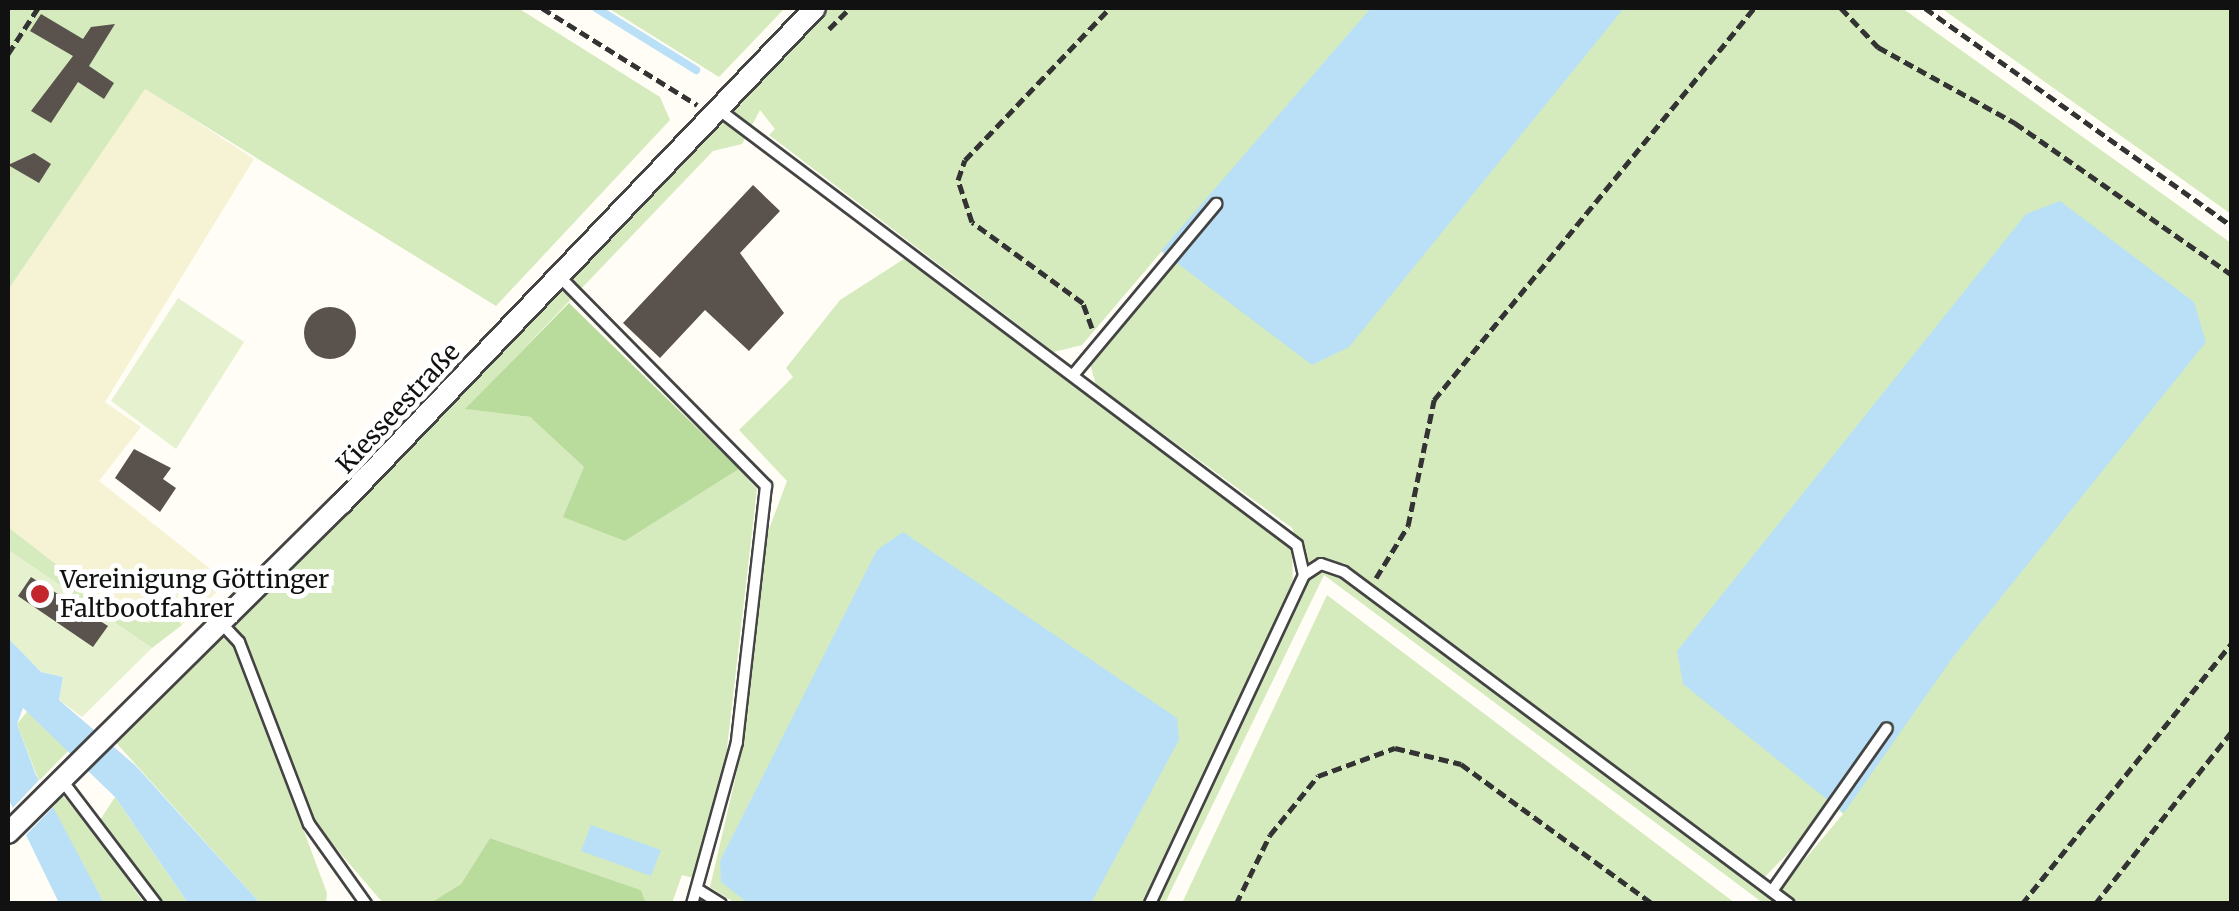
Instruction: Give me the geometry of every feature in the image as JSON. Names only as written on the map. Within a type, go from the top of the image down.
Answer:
[{"type":"street","name":"Kiesseestraße","points":[[10,830],[106,732],[222,624],[815,8]]},
{"type":"lane","points":[[715,112],[1285,530],[1304,575]]},
{"type":"lane","points":[[1074,374],[1093,346],[1216,204]]},
{"type":"lane","points":[[558,275],[766,486],[745,607],[737,742],[692,904]]},
{"type":"lane","points":[[1150,904],[1304,575],[1332,566],[1789,904]]},
{"type":"lane","points":[[222,624],[238,642],[309,824],[366,904]]},
{"type":"lane","points":[[1772,891],[1886,728]]},
{"type":"lane","points":[[62,777],[156,904]]},
{"type":"lane","points":[[698,889],[720,904]]},
{"type":"path","points":[[8,54],[38,8]]},
{"type":"path","points":[[542,8],[715,112]]},
{"type":"path","points":[[1093,346],[1083,303],[972,222],[958,180],[965,160],[1110,8]]},
{"type":"path","points":[[1368,590],[1408,526],[1434,400],[1754,8]]},
{"type":"path","points":[[1841,8],[1878,47],[2015,123],[2232,275]]},
{"type":"path","points":[[1926,8],[2232,226]]},
{"type":"path","points":[[2022,904],[2232,643]]},
{"type":"path","points":[[2095,904],[2232,731]]},
{"type":"path","points":[[1236,904],[1270,834],[1318,776],[1395,748],[1462,764],[1653,904]]},
{"type":"shaded area","points":[[145,88],[254,159],[105,402],[141,427],[99,481],[227,582],[182,625],[166,609],[150,623],[120,614],[8,527],[8,290]]},
{"type":"green space","points":[[8,8],[518,8],[660,97],[670,120],[496,306],[145,89],[8,290]]},
{"type":"green space","points":[[608,8],[785,8],[719,77]]},
{"type":"green space","points":[[825,8],[1902,8],[2231,243],[2231,903],[1797,903],[1779,890],[1843,814],[1834,805],[1764,878],[1344,563],[1309,564],[1292,528],[1096,385],[1090,364],[1170,258],[1162,251],[1082,345],[1054,352],[769,135],[775,129],[760,110],[742,144],[713,151],[466,409],[530,417],[584,467],[625,541],[739,469],[757,489],[724,774],[693,878],[682,875],[672,903],[646,903],[641,890],[490,838],[461,884],[430,903],[383,903],[317,826],[243,639],[235,646],[327,893],[326,903],[260,903],[111,737],[234,625]]},
{"type":"green space","points":[[1941,8],[2231,8],[2231,214]]},
{"type":"green space","points":[[907,257],[1292,549],[1293,589],[1144,903],[735,903],[710,887],[743,745],[765,540],[787,481],[739,430],[793,377],[786,368],[840,300]]},
{"type":"green space","points":[[178,298],[244,342],[176,449],[111,401]]},
{"type":"green space","points":[[569,303],[739,469],[625,541],[563,517],[584,467],[530,417],[465,409]]},
{"type":"green space","points":[[8,527],[120,614],[149,623],[166,609],[182,625],[152,648],[8,550]]},
{"type":"green space","name":"Vereinigung Göttinger Faltbootfahrer","points":[[8,550],[152,648],[82,717],[59,700],[63,677],[41,672],[8,638]]},
{"type":"green space","points":[[1326,571],[1340,575],[1779,903],[1763,903],[1324,575],[1165,903],[1155,904],[1310,578]]},
{"type":"green space","points":[[1327,595],[1735,903],[1182,903]]},
{"type":"green space","points":[[30,708],[71,748],[39,781],[17,724]]},
{"type":"green space","points":[[61,794],[86,821],[144,903],[104,903],[52,808]]},
{"type":"green space","points":[[115,797],[188,903],[162,903],[100,820]]},
{"type":"green space","points":[[490,838],[641,890],[646,903],[430,903],[461,884]]},
{"type":"water","points":[[1371,8],[1624,8],[1349,347],[1312,365],[1161,251]]},
{"type":"water","points":[[2060,201],[2194,302],[2206,342],[1953,657],[1844,813],[1683,684],[1677,651],[2026,214]]},
{"type":"water","points":[[903,532],[1177,718],[1179,740],[1091,903],[748,903],[721,882],[720,861],[877,550]]},
{"type":"water","points":[[8,638],[41,672],[63,677],[59,700],[136,766],[260,903],[188,903],[115,797],[23,708],[17,724],[36,775],[104,903],[59,903],[8,798]]},
{"type":"water","points":[[591,825],[661,850],[651,876],[581,851]]},
{"type":"pier","points":[[40,779],[56,804],[22,839],[9,812]]},
{"type":"building","points":[[41,14],[83,39],[91,27],[115,24],[89,66],[114,83],[104,99],[78,82],[51,123],[31,111],[73,56],[30,31]]},
{"type":"building","points":[[34,153],[51,164],[39,183],[8,165]]},
{"type":"building","points":[[753,185],[780,211],[740,253],[784,313],[749,351],[705,310],[660,358],[623,323]]},
{"type":"building","points":[[330,307],[349,314],[356,333],[349,352],[330,359],[311,352],[304,333],[311,314]]},
{"type":"building","points":[[134,449],[171,468],[163,479],[176,488],[160,512],[115,478]]},
{"type":"building","points":[[31,577],[108,626],[93,647],[18,596]]},
{"type":"waterway","points":[[596,8],[696,70]]},
{"type":"place","name":"Vereinigung Göttinger Faltbootfahrer","points":[[40,594]]}]
